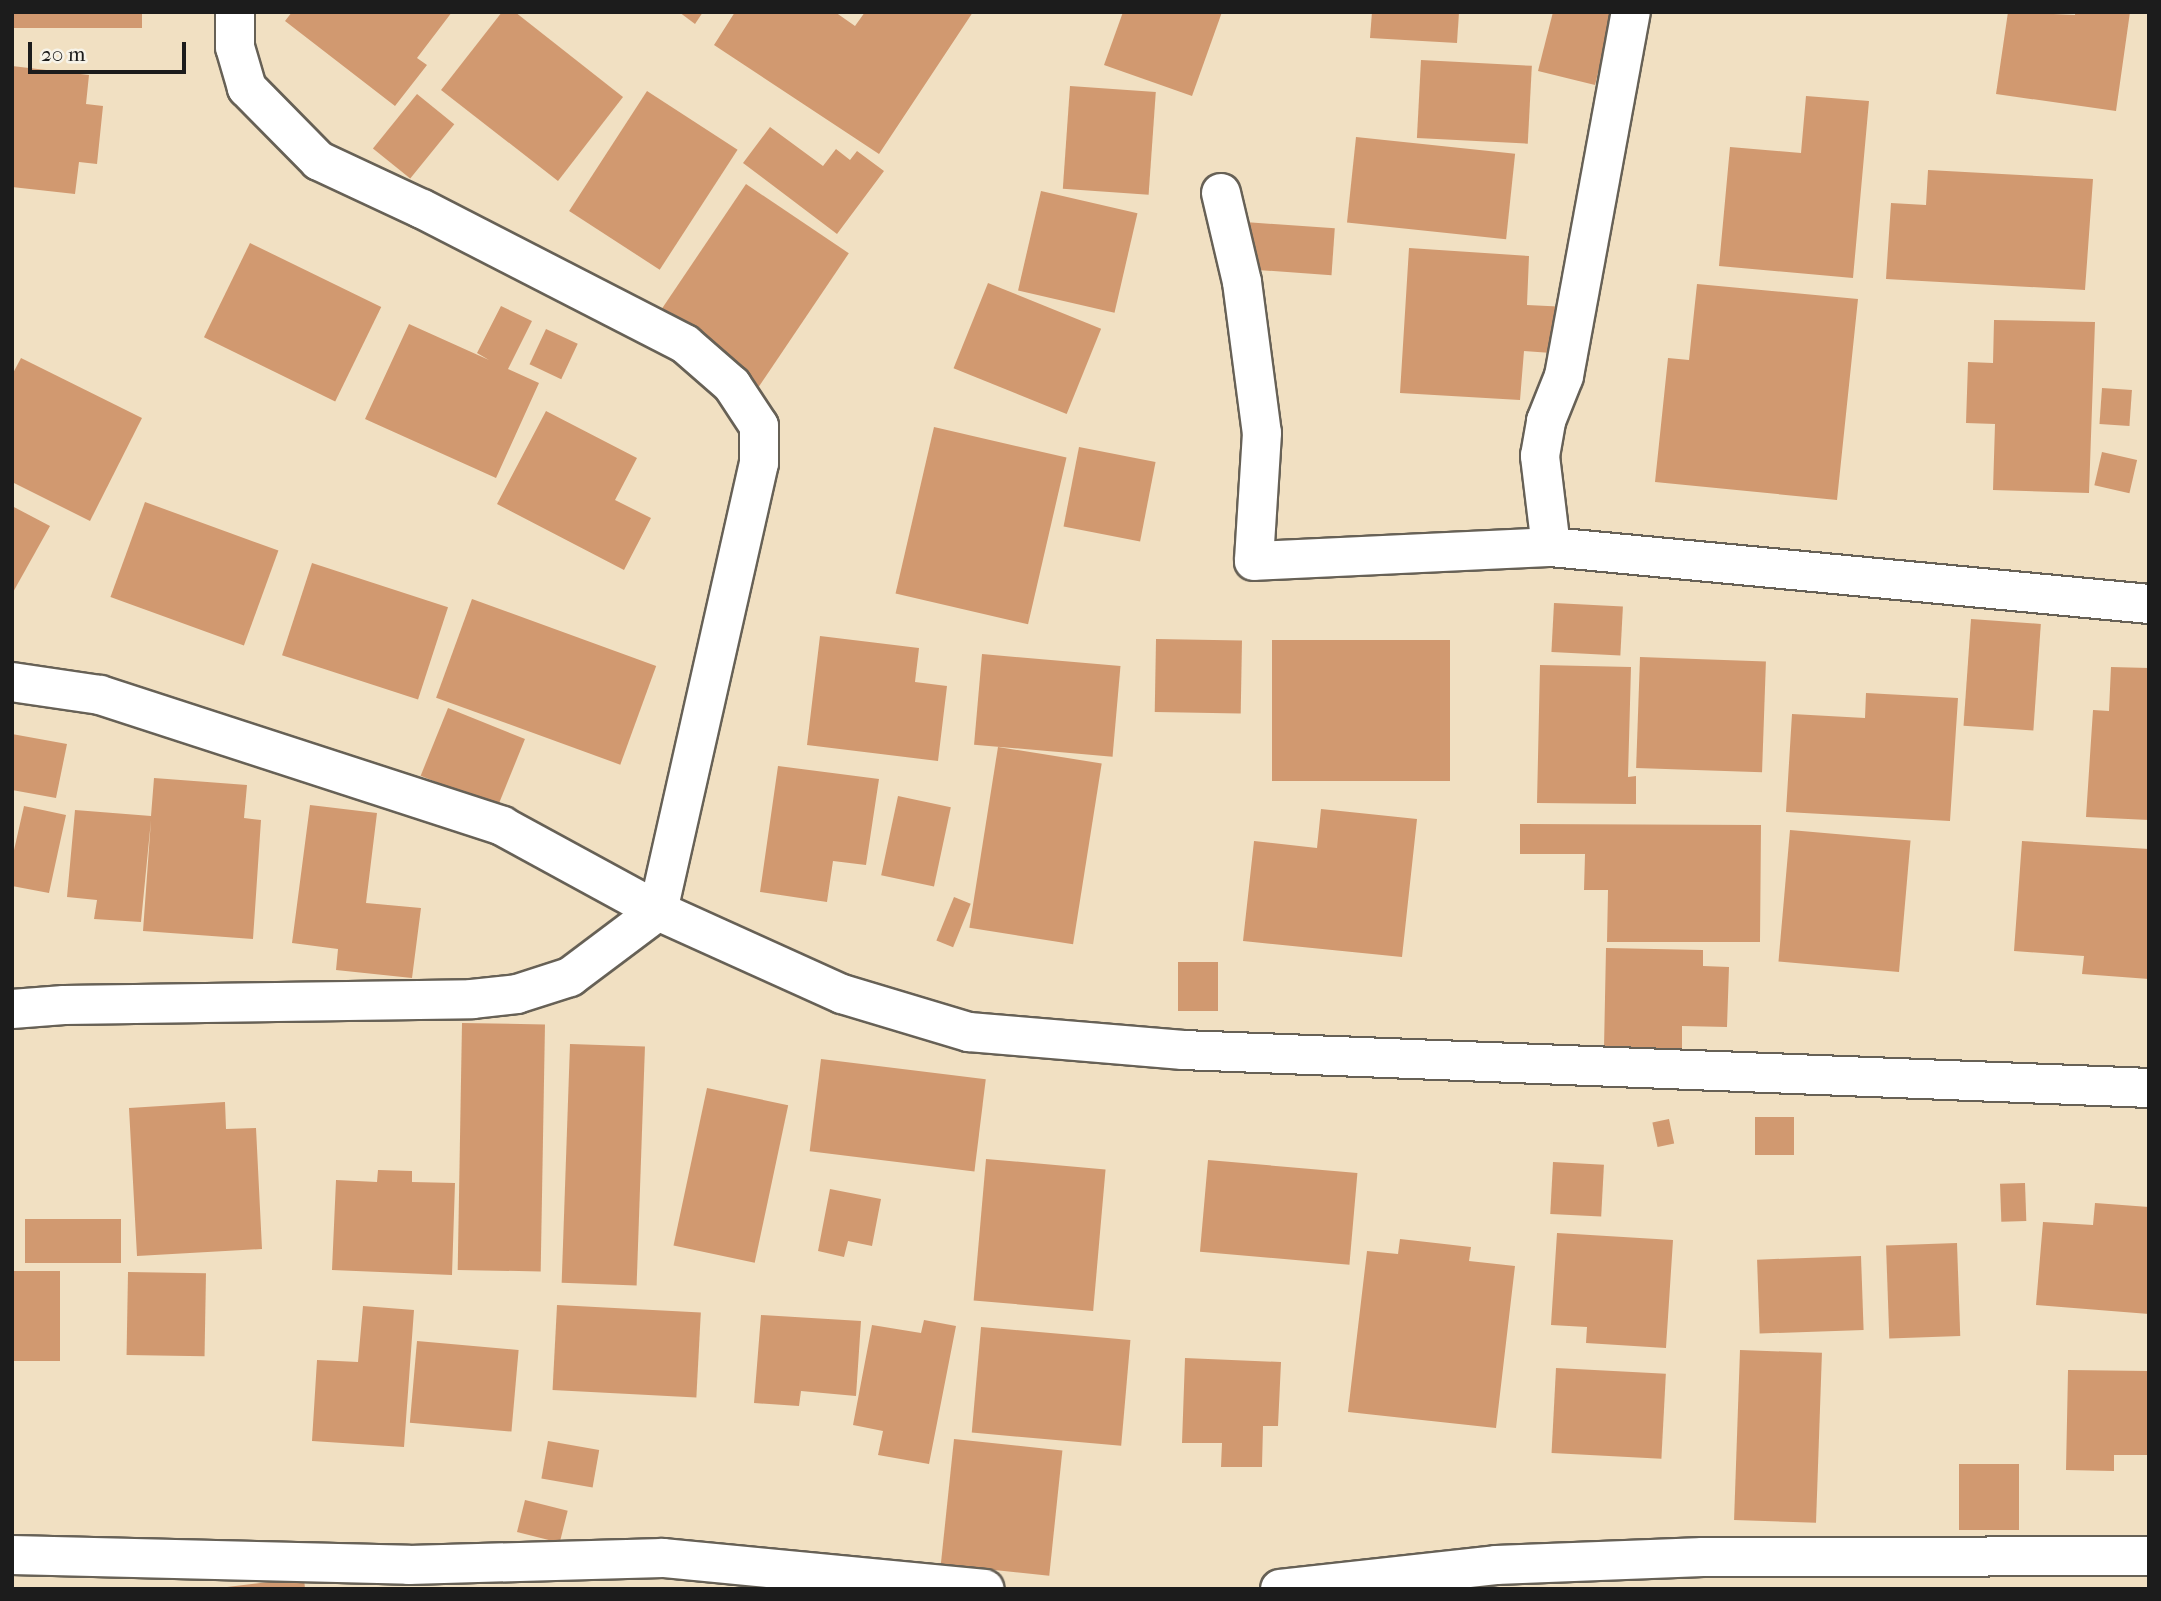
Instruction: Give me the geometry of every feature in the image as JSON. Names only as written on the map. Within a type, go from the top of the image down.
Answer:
[{"type":"street","points":[[12,1009],[64,1005],[472,999],[517,994],[570,977],[658,911],[759,463],[759,426],[732,385],[685,344],[422,209],[319,161],[247,88],[234,47],[234,12]]},
{"type":"street","points":[[1550,547],[1540,456],[1546,421],[1564,376],[1574,329],[1631,12]]},
{"type":"street","points":[[1221,192],[1242,282],[1262,433],[1254,561],[1550,547],[2149,604]]},
{"type":"street","points":[[12,682],[100,695],[502,825],[658,911],[842,994],[969,1032],[1184,1050],[2149,1088]]},
{"type":"street","points":[[12,1555],[409,1565],[663,1558],[985,1589]]},
{"type":"street","points":[[1280,1589],[1496,1565],[1703,1557],[2149,1556]]},
{"type":"building","points":[[12,12],[142,12],[142,28],[12,28]]},
{"type":"building","points":[[292,12],[452,12],[417,58],[427,65],[395,106],[285,21]]},
{"type":"building","points":[[502,12],[515,12],[623,97],[558,181],[441,90]]},
{"type":"building","points":[[679,12],[703,12],[695,24]]},
{"type":"building","points":[[735,12],[835,12],[855,26],[865,12],[973,12],[879,154],[714,45]]},
{"type":"building","points":[[1123,12],[1222,12],[1192,96],[1104,65]]},
{"type":"building","points":[[1372,12],[1459,12],[1457,43],[1370,38]]},
{"type":"building","points":[[1553,12],[1613,12],[1595,85],[1538,71]]},
{"type":"building","points":[[2008,12],[2075,15],[2075,12],[2130,12],[2116,111],[1996,94]]},
{"type":"building","points":[[1421,60],[1532,66],[1528,144],[1417,138]]},
{"type":"building","points":[[12,66],[89,75],[86,104],[103,106],[97,164],[79,162],[75,194],[12,187]]},
{"type":"building","points":[[1070,86],[1156,92],[1149,195],[1063,189]]},
{"type":"building","points":[[647,91],[738,150],[660,270],[569,211]]},
{"type":"building","points":[[417,94],[454,124],[410,179],[373,148]]},
{"type":"building","points":[[1806,96],[1869,101],[1853,278],[1719,266],[1730,147],[1801,153]]},
{"type":"building","points":[[770,127],[823,166],[836,149],[850,160],[857,151],[884,171],[837,234],[743,163]]},
{"type":"building","points":[[1356,137],[1515,154],[1506,239],[1347,223]]},
{"type":"building","points":[[1928,170],[2093,179],[2085,290],[1886,279],[1891,203],[1926,205]]},
{"type":"building","points":[[746,184],[849,253],[759,387],[656,317]]},
{"type":"building","points":[[1041,191],[1137,213],[1115,313],[1018,290]]},
{"type":"building","points":[[1245,222],[1335,228],[1332,275],[1242,269]]},
{"type":"building","points":[[250,243],[381,307],[335,401],[204,337]]},
{"type":"building","points":[[1409,248],[1529,256],[1527,305],[1568,307],[1565,354],[1524,351],[1520,400],[1400,393]]},
{"type":"building","points":[[988,283],[1101,329],[1067,414],[954,368]]},
{"type":"building","points":[[1697,284],[1858,299],[1837,500],[1655,482],[1668,358],[1689,360]]},
{"type":"building","points":[[501,306],[532,321],[508,369],[539,383],[496,478],[365,419],[409,324],[489,360],[477,353]]},
{"type":"building","points":[[1994,320],[2095,322],[2089,493],[1993,490],[1995,424],[1966,423],[1968,362],[1993,363]]},
{"type":"building","points":[[546,329],[578,344],[561,379],[530,364]]},
{"type":"building","points":[[21,358],[142,418],[90,521],[12,482],[12,375]]},
{"type":"building","points":[[2102,388],[2132,390],[2129,426],[2099,424]]},
{"type":"building","points":[[546,411],[637,458],[615,500],[651,518],[624,570],[497,504]]},
{"type":"building","points":[[934,427],[1067,458],[1028,624],[896,594]]},
{"type":"building","points":[[1079,447],[1156,462],[1140,541],[1064,527]]},
{"type":"building","points":[[2102,452],[2137,460],[2129,493],[2094,485]]},
{"type":"building","points":[[145,502],[278,551],[244,645],[110,597]]},
{"type":"building","points":[[12,506],[50,526],[12,594]]},
{"type":"building","points":[[312,563],[448,607],[418,699],[282,655]]},
{"type":"building","points":[[472,599],[656,666],[620,765],[436,698]]},
{"type":"building","points":[[1554,603],[1623,607],[1620,656],[1551,652]]},
{"type":"building","points":[[1971,619],[2041,624],[2033,731],[1964,726]]},
{"type":"building","points":[[820,636],[919,648],[915,682],[947,686],[938,761],[807,745]]},
{"type":"building","points":[[1156,639],[1242,641],[1241,713],[1155,712]]},
{"type":"building","points":[[1272,640],[1450,640],[1450,781],[1272,781]]},
{"type":"building","points":[[982,654],[1120,666],[1113,757],[974,745]]},
{"type":"building","points":[[1640,657],[1766,661],[1762,772],[1636,768]]},
{"type":"building","points":[[1540,665],[1631,667],[1628,777],[1636,776],[1636,804],[1537,803]]},
{"type":"building","points":[[2111,667],[2149,668],[2149,820],[2086,817],[2093,710],[2109,711]]},
{"type":"building","points":[[1866,693],[1958,698],[1950,821],[1786,812],[1792,714],[1865,718]]},
{"type":"building","points":[[448,708],[525,739],[498,807],[421,776]]},
{"type":"building","points":[[12,734],[67,744],[56,798],[12,790]]},
{"type":"building","points":[[998,747],[1102,763],[1073,944],[969,928]]},
{"type":"building","points":[[778,766],[879,779],[866,865],[833,861],[827,902],[760,892]]},
{"type":"building","points":[[154,778],[247,785],[244,818],[261,820],[253,939],[143,931],[151,820],[141,922],[94,919],[97,900],[67,897],[75,810],[151,816]]},
{"type":"building","points":[[898,796],[951,807],[934,886],[881,875]]},
{"type":"building","points":[[310,805],[377,813],[366,903],[421,908],[412,978],[336,970],[338,949],[292,943]]},
{"type":"building","points":[[24,806],[66,815],[49,893],[12,886],[12,859]]},
{"type":"building","points":[[1321,809],[1417,819],[1402,957],[1243,941],[1254,841],[1317,848]]},
{"type":"building","points":[[1520,824],[1761,825],[1760,942],[1607,942],[1608,890],[1584,890],[1585,854],[1520,854]]},
{"type":"building","points":[[1790,830],[1911,841],[1899,972],[1778,961]]},
{"type":"building","points":[[2022,841],[2149,849],[2149,979],[2082,974],[2084,956],[2014,951]]},
{"type":"building","points":[[954,897],[971,904],[953,947],[936,941]]},
{"type":"building","points":[[1606,948],[1703,950],[1703,966],[1729,967],[1727,1027],[1682,1026],[1682,1049],[1604,1048]]},
{"type":"building","points":[[1178,962],[1218,962],[1218,1011],[1178,1011]]},
{"type":"building","points":[[462,1023],[545,1024],[541,1271],[458,1270]]},
{"type":"building","points":[[570,1044],[645,1047],[637,1285],[562,1283]]},
{"type":"building","points":[[821,1059],[986,1079],[974,1172],[810,1151]]},
{"type":"building","points":[[707,1088],[788,1105],[755,1263],[674,1245]]},
{"type":"building","points":[[225,1102],[226,1129],[256,1128],[262,1249],[137,1256],[129,1108]]},
{"type":"building","points":[[1755,1117],[1794,1117],[1794,1155],[1755,1155]]},
{"type":"building","points":[[1669,1119],[1674,1143],[1658,1147],[1652,1123]]},
{"type":"building","points":[[986,1159],[1106,1169],[1093,1311],[974,1300]]},
{"type":"building","points":[[1208,1160],[1357,1173],[1349,1265],[1200,1252]]},
{"type":"building","points":[[1553,1162],[1604,1165],[1601,1217],[1550,1214]]},
{"type":"building","points":[[378,1170],[412,1171],[412,1182],[455,1183],[452,1275],[332,1270],[336,1180],[377,1182]]},
{"type":"building","points":[[2025,1183],[2026,1221],[2001,1222],[2000,1184]]},
{"type":"building","points":[[830,1189],[881,1199],[872,1246],[848,1241],[844,1257],[818,1251]]},
{"type":"building","points":[[2095,1203],[2149,1207],[2149,1314],[2036,1305],[2043,1222],[2093,1225]]},
{"type":"building","points":[[25,1219],[121,1219],[121,1263],[25,1263]]},
{"type":"building","points":[[1557,1233],[1673,1240],[1666,1348],[1586,1343],[1587,1327],[1551,1325]]},
{"type":"building","points":[[1400,1239],[1471,1247],[1469,1261],[1515,1266],[1496,1428],[1348,1412],[1367,1251],[1398,1254]]},
{"type":"building","points":[[1957,1243],[1960,1336],[1889,1338],[1886,1245]]},
{"type":"building","points":[[1861,1256],[1864,1330],[1760,1334],[1757,1260]]},
{"type":"building","points":[[12,1271],[60,1271],[60,1361],[12,1361]]},
{"type":"building","points":[[128,1272],[206,1273],[205,1356],[127,1355]]},
{"type":"building","points":[[557,1305],[701,1313],[696,1397],[553,1390]]},
{"type":"building","points":[[363,1306],[414,1310],[404,1447],[312,1441],[317,1360],[358,1362]]},
{"type":"building","points":[[761,1315],[861,1321],[856,1396],[801,1391],[799,1406],[754,1403]]},
{"type":"building","points":[[924,1320],[956,1326],[929,1464],[878,1455],[883,1431],[853,1425],[872,1325],[921,1333]]},
{"type":"building","points":[[981,1327],[1130,1340],[1121,1446],[972,1433]]},
{"type":"building","points":[[417,1341],[519,1350],[511,1432],[410,1423]]},
{"type":"building","points":[[1740,1350],[1822,1353],[1816,1523],[1734,1520]]},
{"type":"building","points":[[1185,1358],[1281,1362],[1278,1426],[1263,1426],[1262,1467],[1221,1467],[1222,1443],[1182,1443]]},
{"type":"building","points":[[1556,1368],[1666,1374],[1661,1459],[1552,1453]]},
{"type":"building","points":[[2068,1370],[2149,1371],[2149,1455],[2114,1455],[2114,1471],[2066,1470]]},
{"type":"building","points":[[954,1439],[1062,1450],[1049,1576],[941,1564]]},
{"type":"building","points":[[548,1441],[599,1450],[593,1487],[541,1478]]},
{"type":"building","points":[[1959,1464],[2019,1464],[2019,1530],[1959,1530]]},
{"type":"building","points":[[525,1500],[568,1511],[560,1543],[517,1532]]},
{"type":"building","points":[[304,1578],[305,1589],[227,1589],[227,1587]]}]
